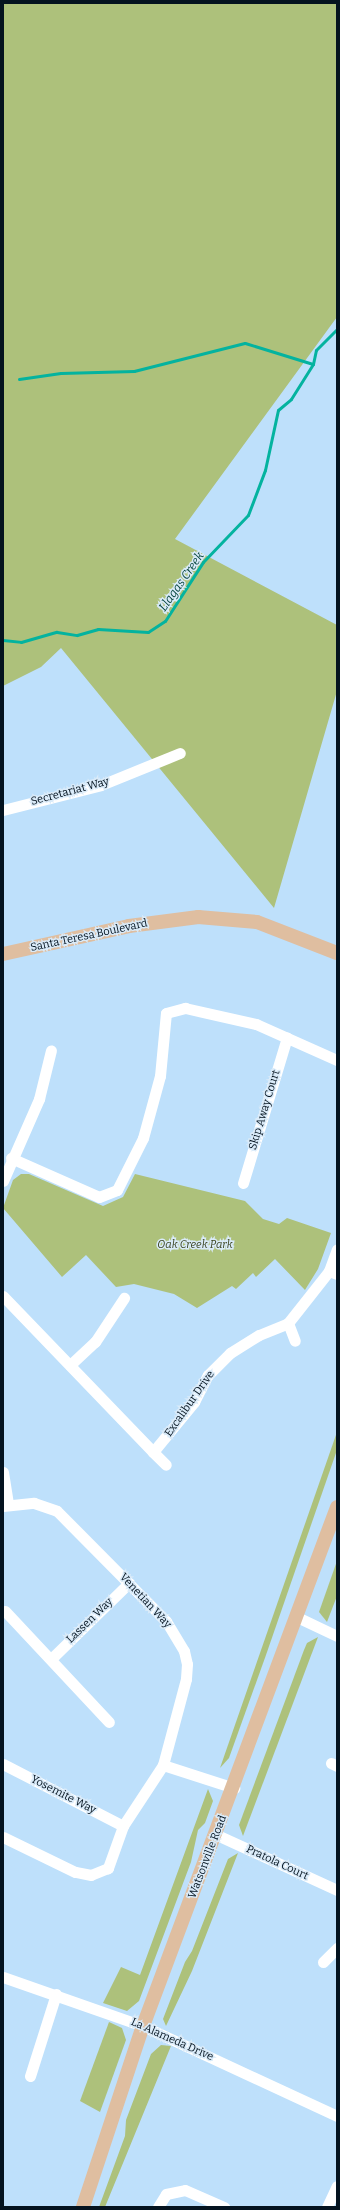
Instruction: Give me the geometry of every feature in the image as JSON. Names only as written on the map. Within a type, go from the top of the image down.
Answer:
[{"type":"main road","name":"Santa Teresa Boulevard","points":[[3,954],[129,926],[198,917],[257,922],[337,953]]},
{"type":"main road","name":"Watsonville Road","points":[[83,2207],[143,2026],[217,1835],[337,1507]]},
{"type":"street","name":"Secretariat Way","points":[[3,810],[101,785],[180,753]]},
{"type":"street","points":[[11,1158],[98,1197],[113,1194],[143,1138],[160,1076],[166,1013],[185,1008],[256,1024],[337,1060]]},
{"type":"street","name":"Skip Away Court","points":[[243,1183],[287,1037]]},
{"type":"street","points":[[3,1181],[11,1158],[39,1099],[51,1050]]},
{"type":"street","points":[[295,1341],[288,1323],[333,1272],[337,1249]]},
{"type":"street","points":[[3,1296],[166,1465]]},
{"type":"street","points":[[70,1365],[95,1342],[124,1298]]},
{"type":"street","name":"Excalibur Drive","points":[[153,1452],[194,1402],[208,1375],[230,1353],[259,1334],[288,1323]]},
{"type":"street","points":[[3,1472],[5,1505]]},
{"type":"street","name":"Venetian Way","points":[[3,1838],[75,1872],[91,1875],[108,1868],[124,1826],[163,1765],[186,1679],[184,1651],[166,1621],[57,1511],[34,1503],[5,1505]]},
{"type":"street","name":"Lassen Way","points":[[51,1659],[129,1583]]},
{"type":"street","points":[[5,1611],[109,1722]]},
{"type":"street","points":[[297,1617],[337,1636]]},
{"type":"street","name":"Yosemite Way","points":[[3,1764],[124,1826]]},
{"type":"street","points":[[163,1765],[234,1788]]},
{"type":"street","name":"Pratola Court","points":[[217,1835],[337,1890]]},
{"type":"street","points":[[323,1962],[337,1948]]},
{"type":"street","name":"La Alameda Drive","points":[[3,1977],[56,1994],[143,2026],[337,2116]]},
{"type":"street","points":[[30,2076],[56,1994]]},
{"type":"street","points":[[327,2207],[337,2186]]},
{"type":"street","points":[[158,2207],[166,2194],[185,2190],[224,2207]]},
{"type":"green space","points":[[3,3],[337,3],[337,317],[175,539],[337,625],[337,691],[274,908],[61,648],[41,667],[3,686]]},
{"type":"green space","name":"Oak Creek Park","points":[[21,1174],[29,1174],[103,1206],[123,1197],[135,1174],[245,1201],[263,1219],[279,1224],[287,1218],[331,1233],[318,1269],[305,1290],[275,1259],[256,1277],[253,1273],[236,1289],[232,1286],[197,1308],[174,1294],[134,1284],[116,1287],[86,1255],[62,1277],[3,1208],[13,1180]]},
{"type":"green space","points":[[337,1432],[337,1450],[266,1655],[229,1758],[220,1768]]},
{"type":"green space","points":[[337,1561],[337,1596],[327,1622],[319,1612]]},
{"type":"green space","points":[[318,1637],[243,1836],[239,1825],[304,1650],[307,1643]]},
{"type":"green space","points":[[208,1789],[213,1801],[205,1823],[198,1830],[191,1862],[139,2001],[127,2011],[103,2003],[121,1967],[140,1975]]},
{"type":"green space","points":[[238,1853],[192,1971],[166,2026],[163,2019],[185,1962],[192,1951],[228,1859]]},
{"type":"green space","points":[[109,2022],[122,2028],[126,2040],[100,2112],[80,2101]]},
{"type":"green space","points":[[161,2045],[171,2046],[105,2207],[99,2207],[125,2136],[126,2120],[151,2054]]},
{"type":"waterway","name":"Llagas Creek","points":[[3,640],[21,642],[57,632],[77,635],[98,629],[148,632],[165,621],[203,562],[248,515],[265,470],[278,410],[291,399],[313,364],[316,350],[337,329]]},
{"type":"waterway","points":[[19,379],[61,373],[134,371],[245,343],[313,364]]}]
